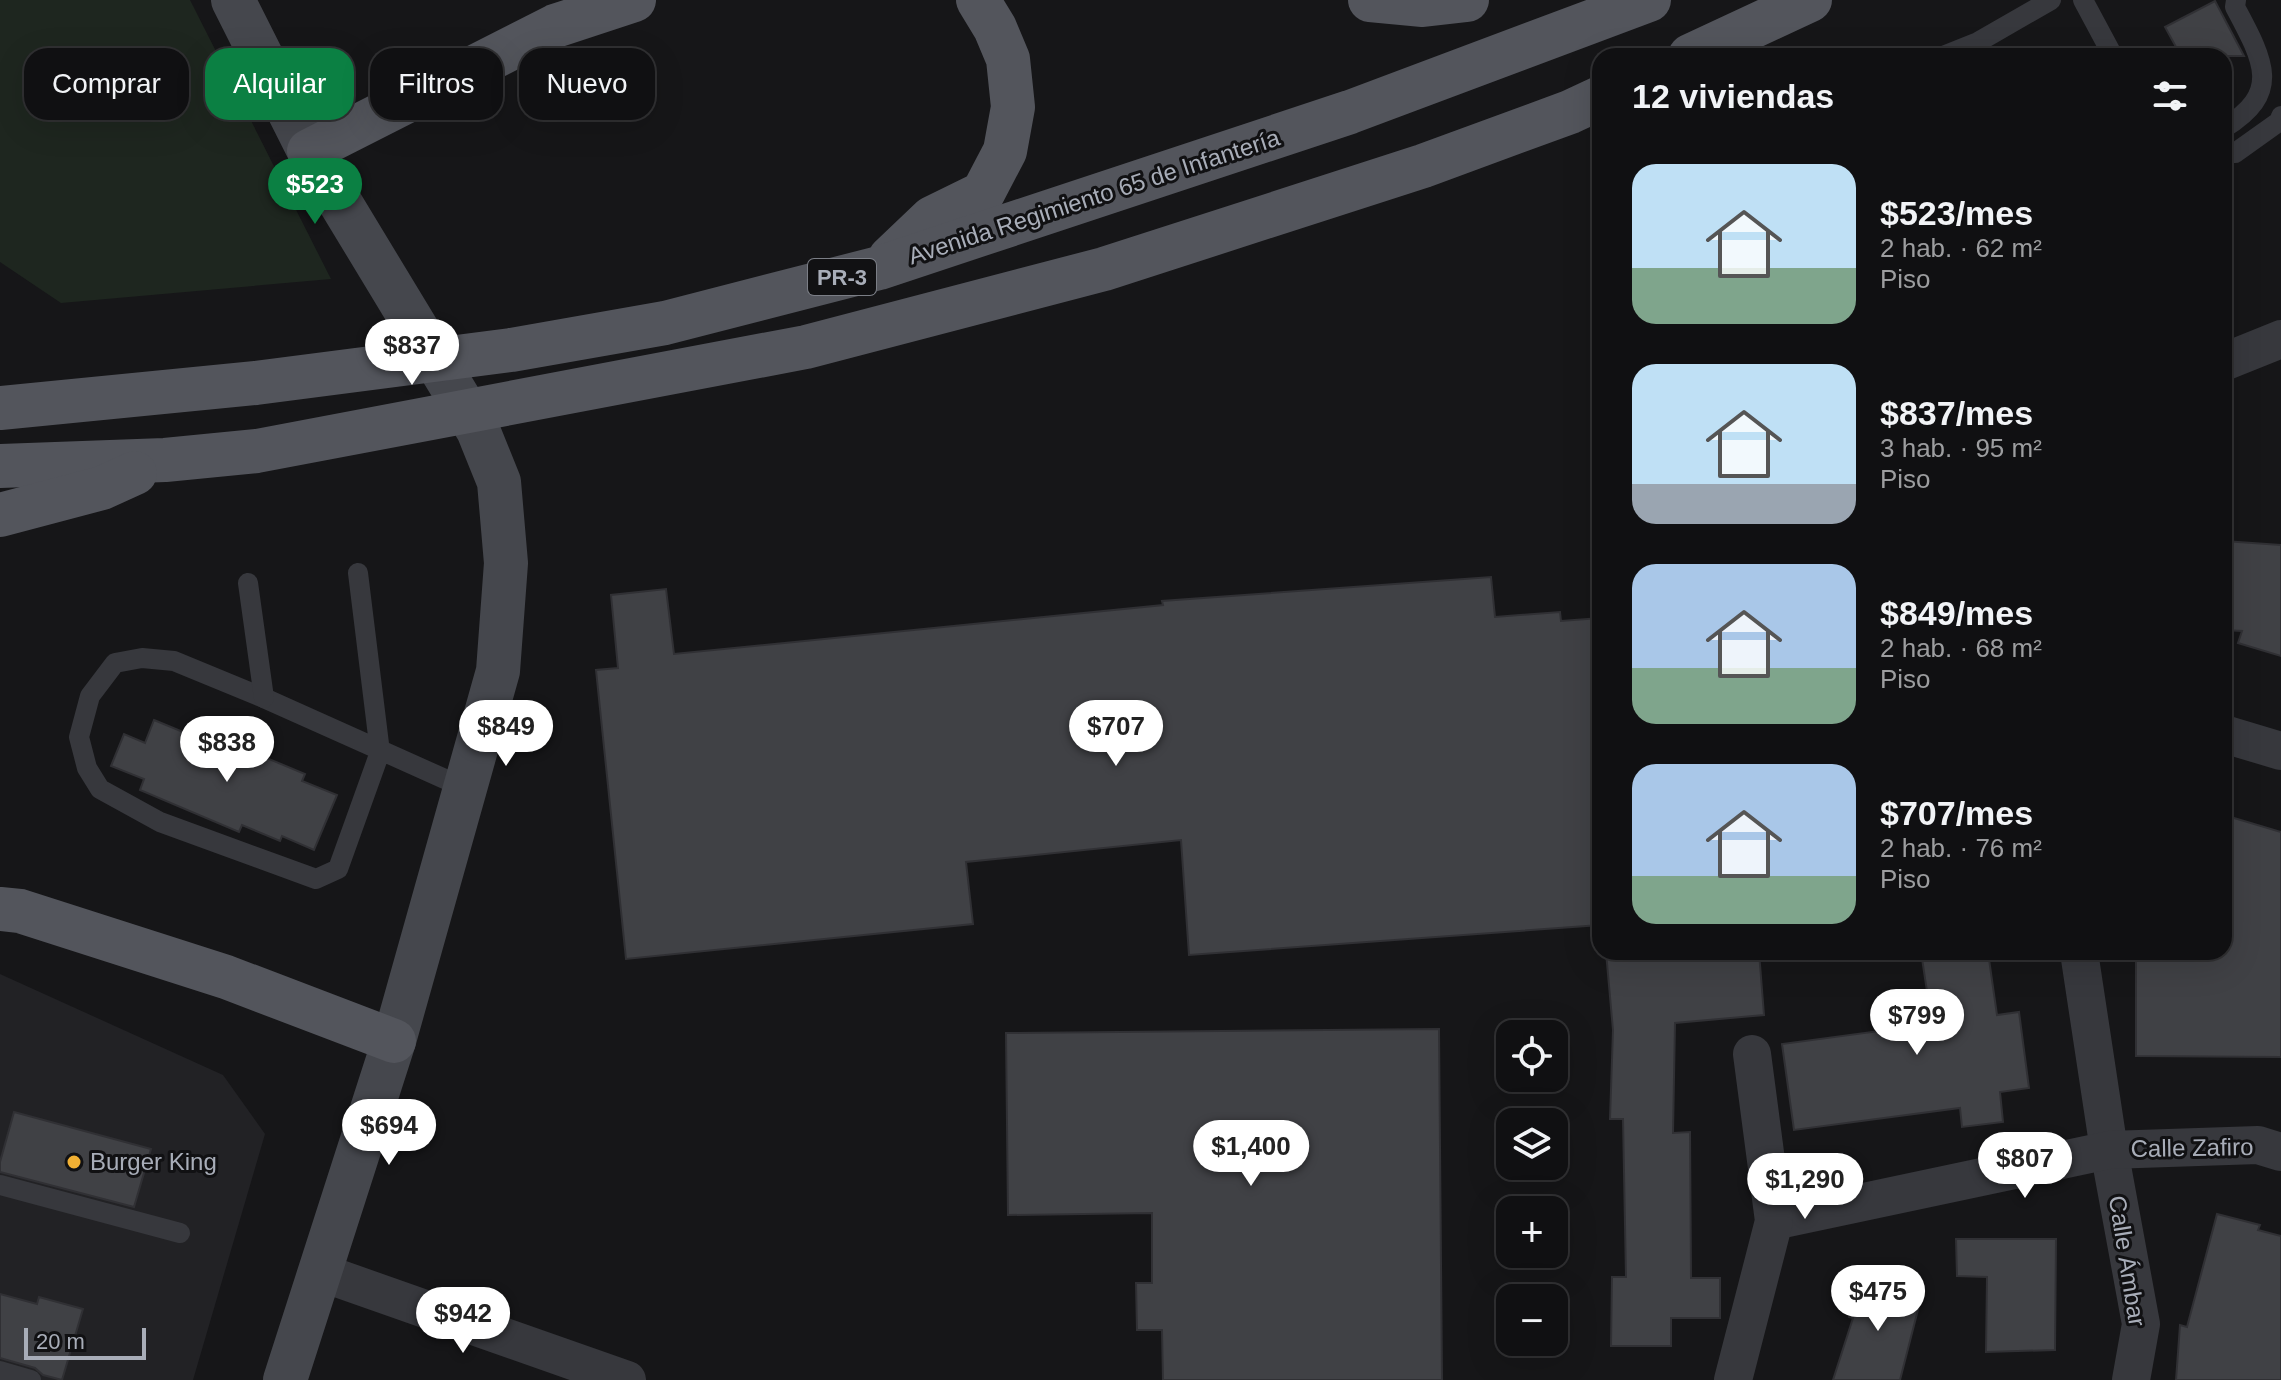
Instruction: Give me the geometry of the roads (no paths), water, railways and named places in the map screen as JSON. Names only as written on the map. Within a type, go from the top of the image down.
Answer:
[{"type":"main road","points":[[233,0],[309,151],[478,430],[499,482],[506,563],[498,671],[394,1041],[285,1380]]},
{"type":"main road","points":[[309,151],[555,26],[634,0]]},
{"type":"main road","points":[[879,268],[932,218],[983,193],[1005,151],[1013,107],[1008,59],[995,28],[978,0]]},
{"type":"main road","points":[[1370,0],[1423,5],[1467,0]]},
{"type":"main road","name":"Avenida Regimiento 65 de Infantería","points":[[0,408],[256,383],[511,350],[665,323],[879,268],[1350,112],[1649,0]]},
{"type":"main road","points":[[1707,48],[1810,0]]},
{"type":"main road","name":"PR-3","points":[[0,466],[165,460],[257,451],[806,347],[1104,269],[1590,109]]},
{"type":"main road","points":[[0,515],[102,488],[165,460]]},
{"type":"main road","points":[[7,906],[226,977],[394,1041]]},
{"type":"street","points":[[2232,359],[2281,339]]},
{"type":"street","points":[[2232,736],[2281,751]]},
{"type":"street","name":"Calle Ámbar","points":[[2080,960],[2109,1150],[2141,1324],[2131,1380]]},
{"type":"street","points":[[1733,1380],[1774,1221],[1752,1054]]},
{"type":"street","name":"Calle Zafiro","points":[[1774,1221],[2109,1150],[2258,1145],[2281,1152]]},
{"type":"street","points":[[320,1272],[627,1380]]},
{"type":"lane","points":[[1983,48],[2051,0]]},
{"type":"lane","points":[[2083,0],[2109,48]]},
{"type":"lane","points":[[2232,124],[2249,116],[2268,96],[2271,80],[2235,7],[2236,0]]},
{"type":"lane","points":[[2243,0],[2281,73]]},
{"type":"lane","points":[[2232,153],[2280,121],[2281,116]]},
{"type":"lane","points":[[358,573],[380,752],[338,869],[316,879],[160,822],[100,789],[87,768],[79,737],[90,696],[115,663],[142,658],[174,661],[264,698],[380,752],[465,788]]},
{"type":"lane","points":[[248,583],[264,698]]},
{"type":"lane","points":[[0,1185],[180,1233]]},
{"type":"lane","points":[[0,1371],[31,1380]]},
{"type":"place","name":"Burger King","points":[[74,1162]]}]
